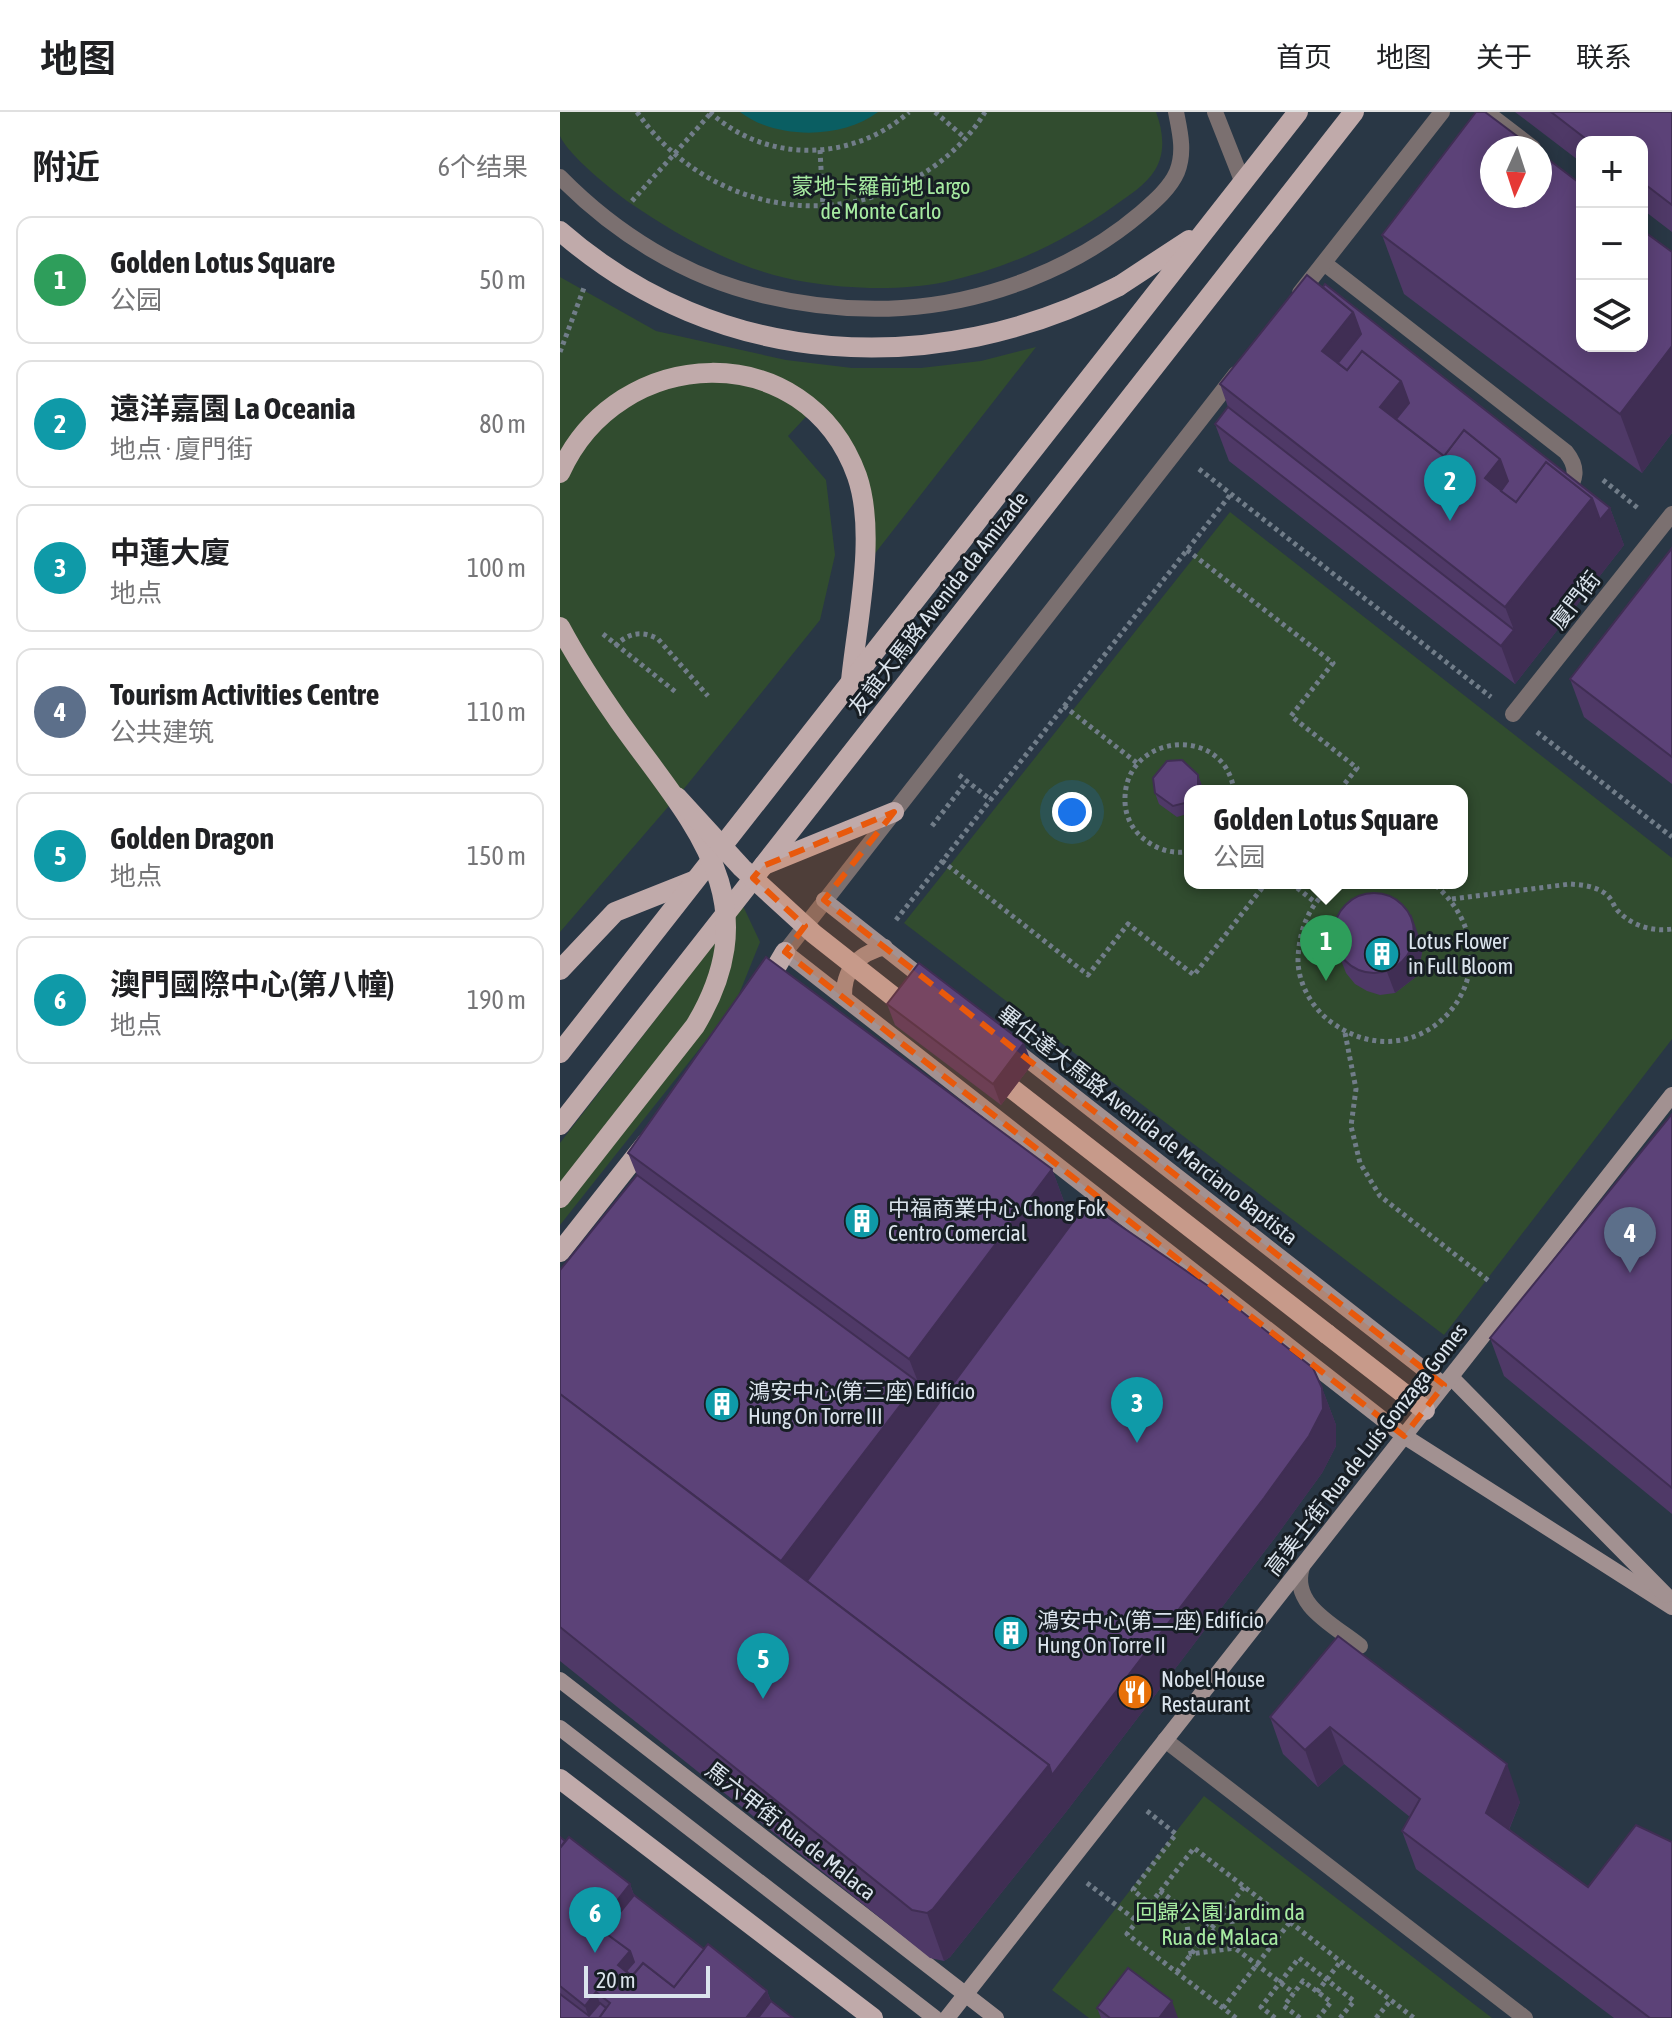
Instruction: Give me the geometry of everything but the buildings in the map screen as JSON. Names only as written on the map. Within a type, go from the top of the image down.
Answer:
[{"type":"main road","name":"友誼大馬路 Avenida da Amizade","points":[[560,1053],[1298,112]]},
{"type":"main road","name":"友誼大馬路 Avenida da Amizade","points":[[560,1125],[1354,112]]},
{"type":"main road","points":[[560,231],[594,258],[662,299],[736,328],[813,345],[892,349],[971,340],[1047,319],[1119,286],[1206,229]]},
{"type":"main road","points":[[560,473],[569,453],[600,413],[643,385],[692,372],[743,376],[768,383],[812,410],[845,451],[863,500],[864,552],[851,681]]},
{"type":"main road","points":[[560,627],[618,720],[677,797],[742,868],[814,934],[926,1022]]},
{"type":"main road","points":[[560,1198],[695,1026],[711,1000],[721,972],[726,943],[721,885],[711,858],[677,797]]},
{"type":"main road","points":[[763,866],[894,812]]},
{"type":"main road","points":[[560,970],[615,912],[695,880]]},
{"type":"main road","points":[[752,1009],[785,952]]},
{"type":"main road","points":[[977,1061],[1425,1410]]},
{"type":"main road","points":[[560,1252],[656,1131]]},
{"type":"main road","points":[[560,1779],[867,2014]]},
{"type":"street","points":[[560,177],[630,236],[692,271],[725,284],[771,297],[830,307],[877,309],[937,304],[1039,275],[1071,260],[1131,221],[1158,198],[1176,174],[1182,156],[1176,112]]},
{"type":"street","points":[[1215,112],[1243,183]]},
{"type":"street","points":[[1285,313],[1442,112]]},
{"type":"street","points":[[1486,112],[1517,136]]},
{"type":"street","points":[[1324,263],[1566,452],[1574,462],[1575,475],[1564,497]]},
{"type":"street","points":[[1245,363],[785,952],[1106,1212],[1404,1436],[1672,1604]]},
{"type":"street","name":"廈門街","points":[[1513,714],[1667,520]]},
{"type":"street","points":[[824,900],[938,990]]},
{"type":"street","points":[[844,998],[844,984],[858,958],[881,945]]},
{"type":"street","name":"畢仕達大馬路 Avenida de Marciano Baptista","points":[[1001,1038],[1448,1381],[1672,1604]]},
{"type":"street","name":"高美士街 Rua de Luís Gonzaga Gomes","points":[[947,2018],[1672,1095]]},
{"type":"street","points":[[1302,1567],[1297,1582],[1311,1607],[1360,1646]]},
{"type":"street","points":[[1270,1607],[1286,1600],[1311,1607]]},
{"type":"street","name":"馬六甲街 Rua de Malaca","points":[[560,1680],[996,2018]]},
{"type":"street","points":[[560,1728],[935,2018]]},
{"type":"street","points":[[1165,1740],[1525,2018]]},
{"type":"path","points":[[637,112],[674,155],[713,183],[778,204],[823,206],[877,197],[907,184],[936,165],[965,138],[985,112]]},
{"type":"path","points":[[642,189],[711,112],[763,144],[820,150],[857,143],[879,134],[909,112]]},
{"type":"path","points":[[935,112],[965,138]]},
{"type":"path","points":[[820,150],[823,206]]},
{"type":"path","points":[[560,352],[588,277]]},
{"type":"path","points":[[1176,451],[1672,837]]},
{"type":"path","points":[[1566,452],[1667,520]]},
{"type":"path","points":[[881,945],[942,861],[1231,494]]},
{"type":"path","points":[[1187,550],[1333,663],[1291,716],[1357,768],[1344,785]]},
{"type":"path","points":[[677,693],[615,646],[630,634],[640,633],[658,639],[708,696]]},
{"type":"path","points":[[1064,706],[1137,763]]},
{"type":"path","points":[[1184,851],[1167,851],[1152,846],[1130,823],[1125,792],[1137,763],[1165,745],[1199,746],[1226,767],[1232,785]]},
{"type":"path","points":[[932,826],[967,781],[991,800]]},
{"type":"path","points":[[942,861],[1088,975],[1128,924],[1194,975],[1261,889]]},
{"type":"path","points":[[1452,899],[1550,890],[1570,884],[1589,886],[1608,895],[1617,911],[1632,922],[1649,929],[1672,929]]},
{"type":"path","points":[[1298,889],[1316,903]]},
{"type":"path","points":[[1331,889],[1308,913],[1299,938],[1298,966],[1306,992],[1321,1015],[1345,1032],[1373,1042],[1403,1040],[1431,1029],[1453,1009],[1467,983],[1472,954],[1467,925],[1452,899],[1440,889]]},
{"type":"path","points":[[1345,1032],[1356,1089],[1351,1126],[1360,1163],[1380,1196],[1512,1299]]},
{"type":"path","points":[[1123,1793],[1176,1834],[1133,1890],[1150,1904]]},
{"type":"path","points":[[1236,2018],[1127,1934],[1194,1848],[1414,2018]]},
{"type":"path","points":[[1066,1866],[1137,1921]]},
{"type":"path","points":[[1177,1972],[1244,1887]]},
{"type":"path","points":[[1160,1891],[1294,1993]]},
{"type":"path","points":[[1185,1910],[1230,1904]]},
{"type":"path","points":[[1230,1904],[1235,1948]]},
{"type":"path","points":[[1185,1910],[1191,1954]]},
{"type":"path","points":[[1223,2008],[1290,1922]]},
{"type":"path","points":[[1191,1954],[1235,1948]]},
{"type":"path","points":[[1275,2018],[1261,2007],[1299,1958],[1354,2001],[1340,2018]]},
{"type":"path","points":[[1317,1992],[1341,1961]]},
{"type":"path","points":[[1298,2017],[1284,2006],[1303,1981],[1331,2002],[1322,2017]]},
{"type":"path","points":[[1376,2018],[1391,2000]]},
{"type":"highlighted area","points":[[894,812],[824,900],[1444,1385],[1404,1436],[785,952],[805,926],[753,878],[763,866]]},
{"type":"green space","name":"蒙地卡羅前地 Largo de Monte Carlo","points":[[560,112],[1156,112],[1162,134],[1162,149],[1155,170],[1136,190],[1075,232],[1034,253],[945,282],[893,288],[840,286],[782,277],[736,262],[650,216],[622,197],[572,153],[560,136]]},
{"type":"green space","points":[[560,277],[656,331],[786,360],[852,368],[921,368],[981,361],[1036,347],[873,556],[868,490],[847,443],[816,406],[788,436],[826,480],[835,555],[820,620],[687,785],[560,932]]},
{"type":"green space","points":[[1230,512],[1672,858],[1672,1039],[1444,1335],[904,923]]},
{"type":"green space","points":[[743,906],[760,942],[735,1004],[560,1225],[560,1143]]},
{"type":"green space","name":"回歸公園 Jardim da Rua de Malaca","points":[[1204,1796],[1492,2018],[1089,2018],[1052,1990]]},
{"type":"shaded area","points":[[740,112],[878,112],[847,127],[809,133],[772,128]]},
{"type":"place","name":"遠洋嘉園 La Oceania","points":[[1450,521]]},
{"type":"place","name":"Lotus Flower in Full Bloom","points":[[1382,954]]},
{"type":"place","name":"Golden Lotus Square","points":[[1326,981]]},
{"type":"place","name":"中福商業中心 Chong Fok Centro Comercial","points":[[862,1221]]},
{"type":"place","name":"Tourism Activities Centre","points":[[1630,1273]]},
{"type":"place","name":"鴻安中心(第三座) Edifício Hung On Torre III","points":[[722,1404]]},
{"type":"place","name":"中蓮大廈","points":[[1137,1443]]},
{"type":"place","name":"鴻安中心(第二座) Edifício Hung On Torre II","points":[[1011,1633]]},
{"type":"place","name":"Nobel House Restaurant","points":[[1135,1692]]},
{"type":"place","name":"Golden Dragon","points":[[763,1699]]},
{"type":"place","name":"澳門國際中心(第八幢)","points":[[595,1953]]}]
